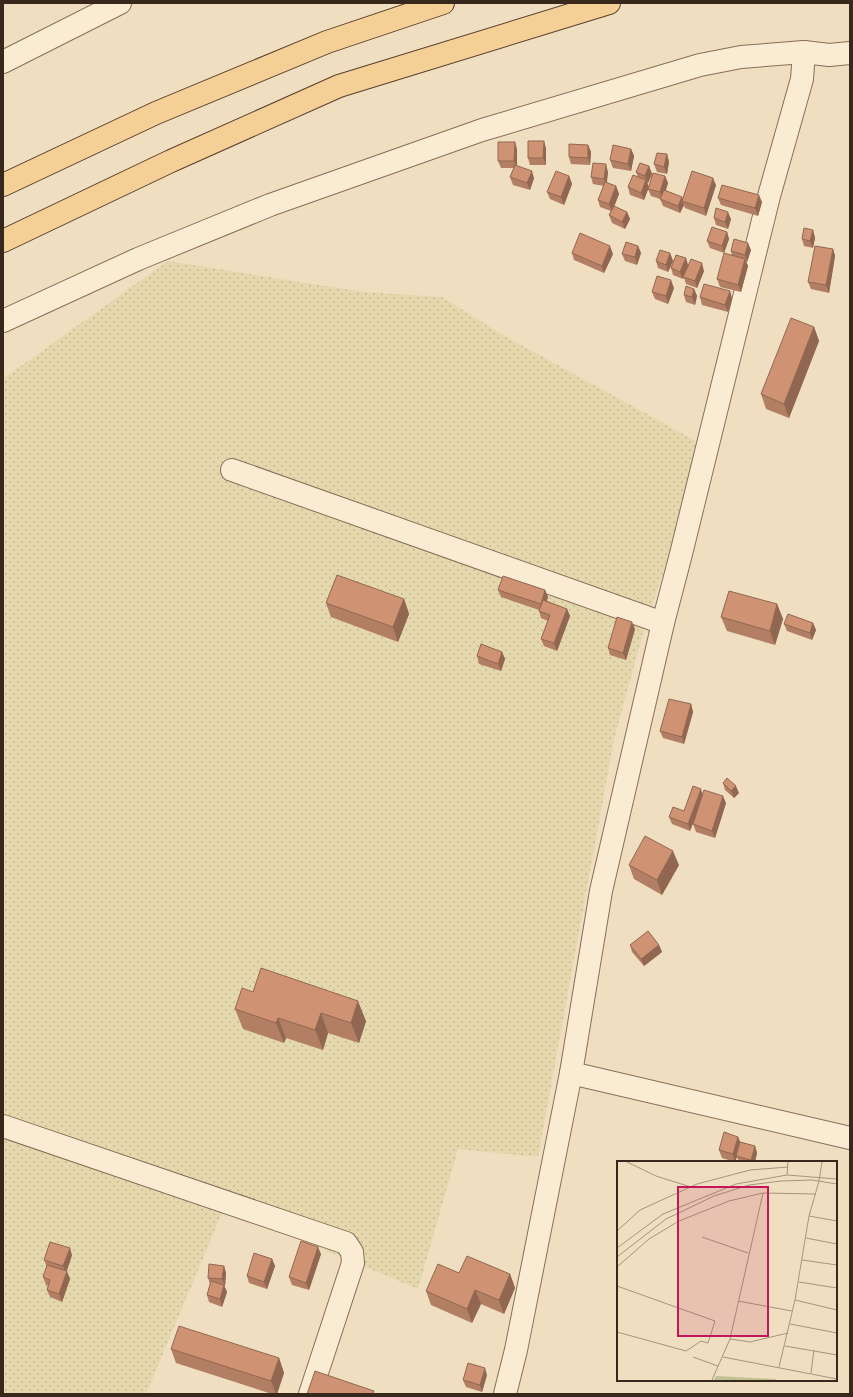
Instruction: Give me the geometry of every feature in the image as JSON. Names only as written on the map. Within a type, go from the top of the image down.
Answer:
[{"type":"main road","points":[[3,185],[156,114],[312,48],[443,3]]},
{"type":"main road","points":[[3,241],[171,161],[338,86],[609,3]]},
{"type":"street","points":[[3,62],[120,3]]},
{"type":"street","points":[[505,1394],[518,1342],[571,1073],[601,891],[663,623],[769,196],[802,79],[804,52]]},
{"type":"street","points":[[3,321],[138,259],[270,205],[482,130],[700,65],[741,57],[804,52],[829,55],[850,53]]},
{"type":"street","points":[[232,470],[663,623]]},
{"type":"street","points":[[571,1073],[850,1138]]},
{"type":"street","points":[[3,1126],[346,1243],[352,1252],[353,1263],[310,1394]]},
{"type":"shaded area","points":[[168,261],[363,292],[442,297],[501,334],[705,446],[643,633],[614,739],[538,1157],[458,1149],[418,1289],[224,1208],[146,1394],[3,1394],[3,379]]},
{"type":"building","points":[[528,141],[544,141],[543,158],[528,158]]},
{"type":"building","points":[[498,142],[515,142],[514,161],[498,161]]},
{"type":"building","points":[[569,144],[588,145],[588,158],[569,157]]},
{"type":"building","points":[[613,145],[631,149],[628,164],[610,160]]},
{"type":"building","points":[[657,153],[667,154],[664,167],[654,164]]},
{"type":"building","points":[[593,163],[606,164],[604,179],[591,177]]},
{"type":"building","points":[[640,163],[649,166],[645,176],[636,172]]},
{"type":"building","points":[[515,165],[532,171],[527,183],[510,177]]},
{"type":"building","points":[[556,171],[569,176],[561,197],[547,192]]},
{"type":"building","points":[[692,171],[713,178],[704,208],[682,201]]},
{"type":"building","points":[[653,173],[665,176],[660,192],[648,189]]},
{"type":"building","points":[[633,175],[646,180],[641,193],[628,187]]},
{"type":"building","points":[[605,182],[616,186],[609,204],[598,200]]},
{"type":"building","points":[[722,185],[759,195],[755,208],[718,198]]},
{"type":"building","points":[[664,190],[682,197],[678,206],[660,199]]},
{"type":"building","points":[[614,206],[627,212],[622,222],[609,215]]},
{"type":"building","points":[[716,208],[728,212],[725,222],[714,218]]},
{"type":"building","points":[[712,227],[727,232],[722,246],[707,241]]},
{"type":"building","points":[[804,228],[813,230],[810,241],[802,239]]},
{"type":"building","points":[[580,233],[610,246],[602,266],[572,253]]},
{"type":"building","points":[[734,239],[748,243],[745,255],[731,251]]},
{"type":"building","points":[[626,242],[638,246],[635,257],[622,254]]},
{"type":"building","points":[[815,246],[833,249],[826,285],[808,282]]},
{"type":"building","points":[[660,250],[670,253],[666,265],[656,261]]},
{"type":"building","points":[[724,253],[745,259],[738,285],[717,279]]},
{"type":"building","points":[[676,255],[686,258],[680,272],[671,268]]},
{"type":"building","points":[[691,259],[702,263],[695,281],[683,277]]},
{"type":"building","points":[[657,276],[671,280],[666,296],[652,292]]},
{"type":"building","points":[[704,284],[730,291],[725,305],[700,297]]},
{"type":"building","points":[[686,286],[694,289],[692,297],[684,295]]},
{"type":"building","points":[[791,318],[814,327],[784,404],[761,394]]},
{"type":"building","points":[[337,575],[404,599],[393,627],[326,603]]},
{"type":"building","points":[[503,576],[545,590],[541,604],[498,590]]},
{"type":"building","points":[[729,591],[777,604],[770,631],[721,617]]},
{"type":"building","points":[[543,600],[567,609],[554,643],[541,639],[550,615],[539,611]]},
{"type":"building","points":[[788,614],[813,623],[810,633],[784,624]]},
{"type":"building","points":[[617,617],[632,622],[623,653],[608,648]]},
{"type":"building","points":[[481,644],[502,652],[498,664],[477,656]]},
{"type":"building","points":[[669,699],[691,704],[682,737],[660,731]]},
{"type":"building","points":[[727,778],[736,786],[731,791],[723,783]]},
{"type":"building","points":[[693,786],[701,789],[688,824],[669,817],[673,807],[684,811]]},
{"type":"building","points":[[704,790],[723,796],[712,831],[693,824]]},
{"type":"building","points":[[645,836],[673,851],[657,880],[629,865]]},
{"type":"building","points":[[648,931],[659,945],[641,959],[630,945]]},
{"type":"building","points":[[261,968],[358,1001],[351,1023],[321,1013],[315,1030],[278,1018],[276,1023],[235,1009],[242,988],[253,992]]},
{"type":"building","points":[[724,1132],[738,1137],[733,1154],[719,1150]]},
{"type":"building","points":[[740,1142],[755,1146],[751,1160],[736,1156]]},
{"type":"building","points":[[301,1241],[318,1247],[306,1283],[289,1277]]},
{"type":"building","points":[[50,1242],[70,1248],[63,1266],[44,1260]]},
{"type":"building","points":[[254,1253],[272,1259],[264,1282],[247,1276]]},
{"type":"building","points":[[467,1256],[510,1274],[499,1300],[475,1290],[467,1309],[426,1291],[438,1264],[459,1273]]},
{"type":"building","points":[[209,1264],[224,1266],[222,1279],[208,1278]]},
{"type":"building","points":[[47,1265],[67,1271],[59,1294],[47,1290],[50,1280],[43,1277]]},
{"type":"building","points":[[211,1281],[224,1285],[220,1299],[207,1295]]},
{"type":"building","points":[[179,1326],[279,1358],[271,1381],[171,1349]]},
{"type":"building","points":[[468,1363],[485,1368],[480,1385],[463,1380]]},
{"type":"building","points":[[315,1371],[374,1391],[373,1394],[307,1394]]}]
